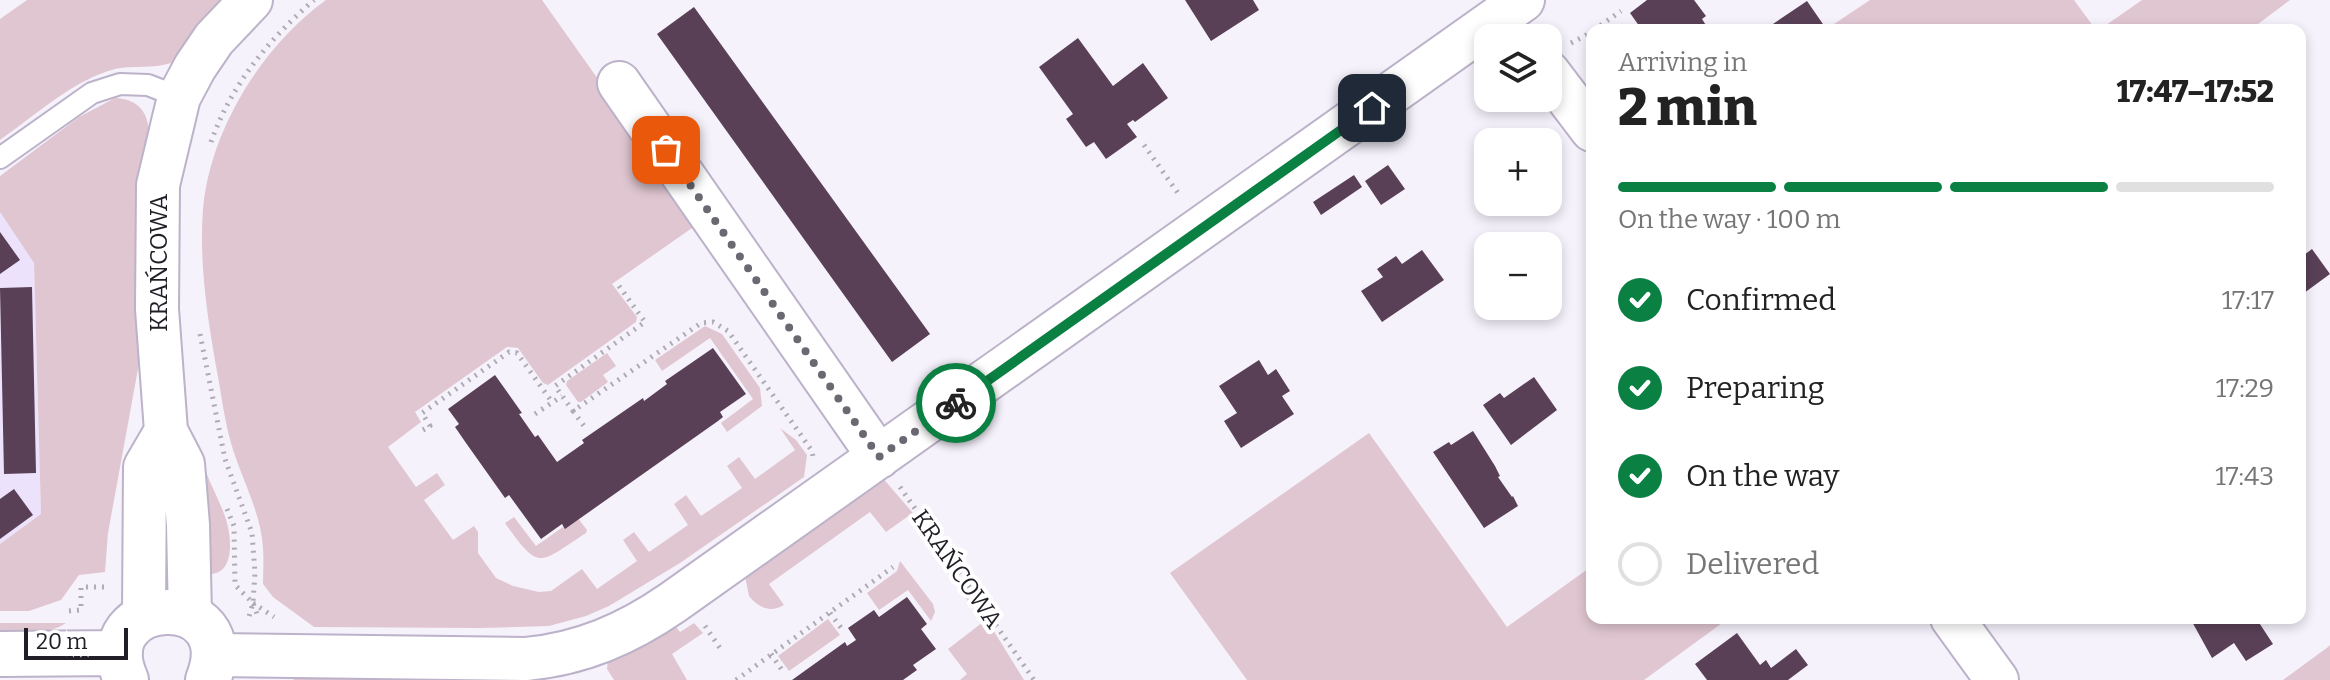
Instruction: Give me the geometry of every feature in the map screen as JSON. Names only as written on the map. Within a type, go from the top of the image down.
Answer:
[{"type":"street","name":"KRAŃCOWA","points":[[190,616],[183,464],[166,431],[157,309],[157,208],[163,156],[179,97],[214,39],[251,0]]},
{"type":"street","points":[[130,602],[190,616],[204,628],[212,646],[231,652],[526,659],[594,646],[652,617],[1511,13]]},
{"type":"street","points":[[619,83],[879,457]]},
{"type":"street","points":[[1562,90],[1586,122]]},
{"type":"street","points":[[0,654],[123,666],[145,467],[166,431]]},
{"type":"street","points":[[1956,624],[1997,680]]},
{"type":"street","points":[[0,663],[29,680]]},
{"type":"lane","points":[[0,158],[92,93],[120,84],[148,85],[179,97]]},
{"type":"path","points":[[207,153],[228,102],[248,71],[280,31],[314,0]]},
{"type":"path","points":[[1603,24],[1621,11]]},
{"type":"path","points":[[1144,145],[1184,201]]},
{"type":"path","points":[[584,426],[555,386],[645,322],[619,286]]},
{"type":"path","points":[[573,411],[701,323],[713,322],[728,331],[812,451],[814,465]]},
{"type":"path","points":[[199,324],[225,459],[252,533],[255,573],[253,603],[246,626],[231,652]]},
{"type":"path","points":[[423,430],[430,426],[422,413],[509,352],[517,353],[552,402]]},
{"type":"path","points":[[535,414],[562,396]]},
{"type":"path","name":"KRAŃCOWA","points":[[879,457],[1034,680]]},
{"type":"path","points":[[234,526],[235,585],[253,603]]},
{"type":"path","points":[[736,680],[893,567]]},
{"type":"path","points":[[81,610],[81,587],[130,602]]},
{"type":"path","points":[[231,652],[253,603]]},
{"type":"path","points":[[830,613],[842,629]]},
{"type":"path","points":[[771,654],[784,673]]},
{"type":"shaded area","points":[[27,0],[226,0],[171,63],[115,69],[100,74],[55,99],[0,140],[0,19]]},
{"type":"shaded area","points":[[326,0],[542,0],[690,209],[840,435],[692,228],[612,284],[637,317],[636,322],[548,385],[543,383],[518,348],[507,347],[415,412],[421,422],[388,447],[416,487],[437,473],[445,485],[424,500],[453,540],[474,526],[478,532],[478,553],[496,578],[513,586],[539,592],[551,591],[582,569],[597,589],[637,561],[623,540],[634,532],[649,552],[688,525],[674,504],[686,495],[701,516],[742,488],[727,466],[739,457],[755,479],[795,450],[780,428],[796,440],[807,455],[804,477],[680,563],[609,606],[549,626],[314,627],[273,597],[263,584],[259,521],[235,456],[224,415],[205,288],[203,209],[216,149],[243,92],[281,41]]},
{"type":"shaded area","points":[[1870,0],[2074,0],[2092,24],[1834,24]]},
{"type":"shaded area","points":[[2142,0],[2290,0],[2258,24],[2108,24]]},
{"type":"shaded area","points":[[115,98],[130,101],[141,108],[149,135],[142,347],[108,533],[105,572],[79,575],[61,600],[29,611],[0,611],[0,544],[41,514],[34,263],[0,212],[0,176],[79,117]]},
{"type":"shaded area","points":[[0,212],[34,263],[41,514],[0,544]]},
{"type":"shaded area","points":[[705,326],[722,334],[760,388],[762,406],[727,432],[721,423],[753,399],[710,338],[662,371],[655,360]]},
{"type":"shaded area","points":[[607,353],[616,366],[603,375],[608,382],[578,402],[566,385],[567,381]]},
{"type":"shaded area","points":[[1369,433],[1507,627],[1586,570],[1586,624],[1721,624],[1644,680],[1247,680],[1170,573]]},
{"type":"shaded area","points":[[206,472],[224,513],[230,542],[229,557],[223,569],[210,574],[210,519]]},
{"type":"shaded area","points":[[881,476],[912,512],[987,620],[1024,680],[960,680],[967,674],[948,649],[983,622],[907,517],[886,532],[870,512],[769,584],[784,605],[765,608],[749,596],[745,576]]},
{"type":"shaded area","points":[[514,517],[536,546],[577,517],[587,530],[558,551],[541,558],[526,550],[505,523]]},
{"type":"shaded area","points":[[900,561],[933,604],[935,612],[931,621],[908,590],[879,610],[867,593],[897,571]]},
{"type":"shaded area","points":[[828,619],[840,635],[789,671],[778,656]]},
{"type":"shaded area","points":[[0,623],[66,623],[43,632],[0,633]]},
{"type":"shaded area","points":[[694,623],[703,633],[672,654],[687,680],[614,680],[607,669],[608,659],[636,649],[674,624],[680,632]]},
{"type":"shaded area","points":[[2330,645],[2330,680],[2283,680],[2328,647]]},
{"type":"shaded area","points":[[302,673],[420,676],[427,680],[293,680]]},
{"type":"building","points":[[1185,0],[1253,0],[1259,10],[1211,41]]},
{"type":"building","points":[[1647,0],[1694,0],[1706,16],[1702,19],[1705,24],[1638,24],[1630,13]]},
{"type":"building","points":[[1807,1],[1823,24],[1773,24]]},
{"type":"building","points":[[694,7],[930,334],[892,362],[657,34]]},
{"type":"building","points":[[1078,38],[1113,86],[1143,63],[1168,98],[1135,122],[1133,120],[1127,124],[1137,137],[1106,159],[1094,142],[1086,147],[1066,119],[1073,114],[1039,67]]},
{"type":"building","points":[[1388,165],[1405,189],[1381,205],[1365,181]]},
{"type":"building","points":[[1354,175],[1362,187],[1321,215],[1313,202]]},
{"type":"building","points":[[0,232],[20,260],[0,274]]},
{"type":"building","points":[[2312,249],[2330,274],[2306,292],[2306,254]]},
{"type":"building","points":[[1422,250],[1444,280],[1382,322],[1361,291],[1383,277],[1377,269],[1396,256],[1402,264]]},
{"type":"building","points":[[32,287],[36,473],[4,474],[0,288]]},
{"type":"building","points":[[713,348],[746,394],[720,412],[723,417],[718,421],[565,529],[562,524],[541,539],[509,495],[505,498],[455,427],[459,424],[448,409],[495,375],[535,437],[538,435],[557,462],[584,443],[582,440],[643,398],[644,401],[667,384],[665,381]]},
{"type":"building","points":[[1259,360],[1268,375],[1276,369],[1290,391],[1282,396],[1294,414],[1241,448],[1224,421],[1237,413],[1219,386]]},
{"type":"building","points":[[1534,377],[1557,410],[1511,445],[1483,405],[1500,393],[1504,398]]},
{"type":"building","points":[[1473,431],[1518,506],[1484,528],[1433,452]]},
{"type":"building","points":[[14,489],[33,515],[0,539],[0,499]]},
{"type":"building","points":[[907,597],[927,624],[921,629],[936,649],[913,665],[917,670],[903,680],[792,680],[845,642],[847,646],[856,640],[848,628],[874,610],[879,617]]},
{"type":"building","points":[[2193,624],[2260,624],[2273,644],[2246,661],[2234,643],[2212,658]]},
{"type":"building","points":[[1737,633],[1760,665],[1766,660],[1771,668],[1796,649],[1808,665],[1788,680],[1707,680],[1695,664]]},
{"type":"way so far","points":[[666,150],[879,457],[956,403]]},
{"type":"route","points":[[956,403],[1372,108]]}]
